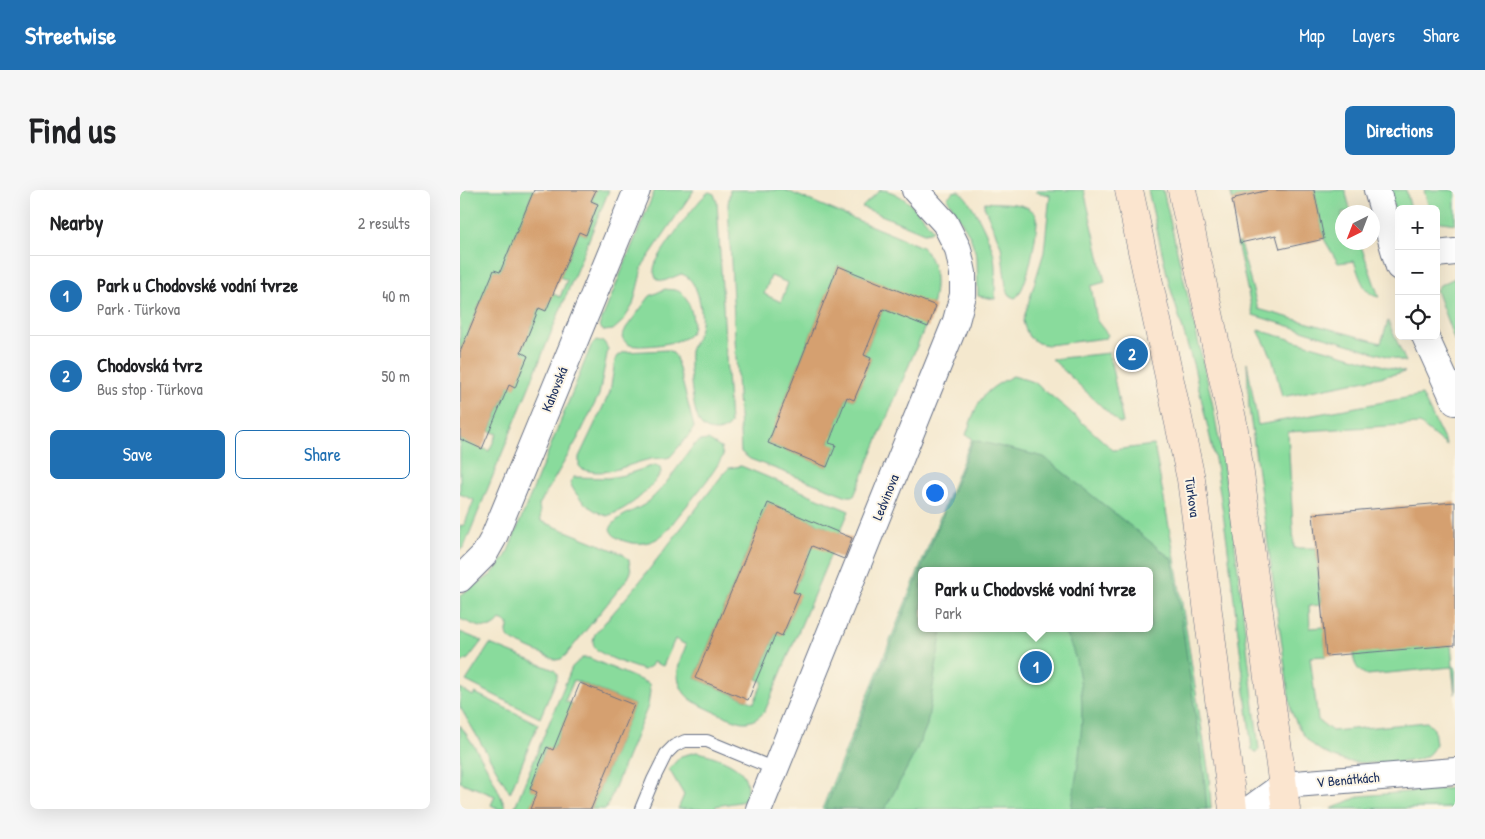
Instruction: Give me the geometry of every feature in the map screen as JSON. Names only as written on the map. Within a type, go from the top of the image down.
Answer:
[{"type":"main road","name":"Türkova","points":[[1129,190],[1191,479],[1234,809]]},
{"type":"main road","points":[[1182,190],[1234,423],[1284,797]]},
{"type":"street","name":"Kahovská","points":[[460,579],[484,555],[493,539],[637,190]]},
{"type":"street","name":"Ledvinova","points":[[759,809],[958,312],[962,295],[963,273],[958,249],[945,223],[915,190]]},
{"type":"street","points":[[1377,190],[1395,253]]},
{"type":"street","points":[[1440,254],[1455,252]]},
{"type":"street","points":[[1427,340],[1455,402]]},
{"type":"street","name":"V Benátkách","points":[[1284,797],[1455,771]]},
{"type":"street","points":[[1250,809],[1284,797]]},
{"type":"lane","points":[[641,809],[666,754],[674,746],[685,741],[707,741],[776,769]]},
{"type":"green space","points":[[460,190],[534,190],[500,272],[494,270],[460,352]]},
{"type":"green space","points":[[596,190],[609,190],[464,547],[460,550],[460,525],[464,526],[474,500],[460,494],[460,439],[489,451],[497,434],[490,431],[509,385],[515,387],[527,356],[521,352],[539,308],[546,311],[553,294],[560,297],[567,280],[560,277],[579,232],[586,235],[598,204],[591,201]]},
{"type":"green space","points":[[655,190],[694,190],[643,265],[633,305],[623,321],[613,330],[604,331],[599,326]]},
{"type":"green space","points":[[730,190],[785,190],[922,247],[932,262],[935,288],[930,315],[854,496],[847,496],[750,459],[741,452],[728,204]],"holes":[[[838,266],[898,291],[890,312],[883,309],[864,355],[871,358],[854,400],[847,397],[829,443],[836,446],[827,467],[768,443]],[[771,276],[788,283],[781,302],[764,294]]]},
{"type":"green space","points":[[880,190],[888,191],[903,198],[917,210],[933,230],[924,233],[862,207]]},
{"type":"green space","points":[[1037,190],[1084,190],[1105,282],[1091,286],[1097,321],[1108,335],[1106,338],[1048,345],[1038,343],[1029,337],[1023,321],[1044,252],[1050,195],[1036,192]]},
{"type":"green space","points":[[1148,190],[1163,190],[1212,401],[1233,528],[1259,749],[1256,753],[1252,750],[1227,541],[1215,459],[1194,367],[1169,283]]},
{"type":"green space","points":[[1230,190],[1267,190],[1232,200]]},
{"type":"green space","points":[[1314,190],[1345,190],[1349,205],[1335,205],[1335,250],[1362,250],[1379,297],[1365,288],[1354,261],[1338,263],[1324,239]]},
{"type":"green space","points":[[1388,190],[1406,190],[1410,205],[1395,205],[1395,211]]},
{"type":"green space","points":[[1424,190],[1455,190],[1455,224],[1440,222],[1440,205],[1428,205]]},
{"type":"green space","points":[[958,191],[969,201],[985,230],[992,249],[995,266],[995,299],[978,296],[977,257],[970,236],[947,198],[953,192]]},
{"type":"green space","points":[[709,192],[714,194],[717,202],[730,424],[724,430],[716,431],[705,428],[700,423],[697,417],[692,388],[690,351],[698,335],[701,323],[698,294],[687,276],[681,274],[664,281],[658,280],[654,271],[658,259],[671,239],[697,203]]},
{"type":"green space","points":[[985,202],[1021,205],[1028,208],[1037,217],[1034,247],[1024,285],[1015,298],[1010,296],[1006,287],[1001,246],[984,206]]},
{"type":"green space","points":[[1237,243],[1240,243],[1258,309],[1381,343],[1388,321],[1406,362],[1253,315]]},
{"type":"green space","points":[[1455,278],[1455,342],[1440,301],[1440,285]]},
{"type":"green space","points":[[665,289],[678,291],[687,300],[693,318],[690,334],[670,343],[652,345],[635,346],[624,341],[622,337],[626,328],[650,296]]},
{"type":"green space","points":[[1258,330],[1405,372],[1282,397],[1272,357]]},
{"type":"green space","points":[[596,340],[604,342],[608,349],[599,395],[578,438],[539,505],[541,521],[623,554],[629,560],[631,572],[566,655],[556,660],[511,640],[507,635],[509,624],[500,620],[491,627],[486,628],[460,619],[460,595],[491,575],[506,556],[591,346]]},
{"type":"green space","points":[[668,350],[676,357],[694,427],[690,434],[670,457],[642,461],[608,471],[600,472],[582,469],[579,466],[579,457],[610,392],[615,361],[618,356],[624,352]]},
{"type":"green space","points":[[1109,353],[1123,423],[1119,423],[1052,359]]},
{"type":"green space","points":[[1247,362],[1258,425],[1422,395],[1447,446],[1420,424],[1288,432],[1294,548],[1316,548],[1321,605],[1309,606],[1310,628],[1324,627],[1326,656],[1310,657],[1318,720],[1332,731],[1427,722],[1434,729],[1436,744],[1426,756],[1399,762],[1363,763],[1345,761],[1323,752],[1315,746],[1302,733],[1296,722],[1291,710],[1249,408]]},
{"type":"green space","points":[[1013,376],[1034,382],[1113,450],[1154,445],[1175,559],[1209,775],[1211,809],[822,809],[918,572],[918,632],[1153,632],[1153,567],[920,567],[972,438],[966,435],[977,406],[993,387]]},
{"type":"green space","points":[[708,440],[721,448],[723,456],[703,486],[666,532],[650,542],[632,543],[620,539],[611,532],[610,529],[617,520],[655,496],[693,446],[700,441]]},
{"type":"green space","points":[[973,440],[1044,457],[1173,560],[1204,774],[1207,809],[1071,809],[1081,741],[1082,717],[1078,670],[1072,648],[1064,632],[1153,632],[1153,567],[922,567]]},
{"type":"green space","points":[[655,465],[660,467],[661,473],[650,487],[623,509],[607,516],[595,511],[584,503],[572,488],[570,482],[574,477],[608,478]]},
{"type":"green space","points":[[741,466],[849,511],[765,711],[756,719],[745,722],[734,720],[693,701],[686,695],[679,682],[678,672],[686,645],[675,639],[663,666],[653,662],[651,666],[644,670],[604,655],[596,649],[593,642],[595,634],[637,585],[729,468]],"holes":[[[768,503],[828,528],[819,548],[812,546],[793,592],[799,595],[782,636],[776,633],[757,679],[763,682],[754,703],[695,678]]]},
{"type":"green space","points":[[918,577],[918,632],[941,632],[927,725],[916,751],[885,809],[825,809]]},
{"type":"green space","points":[[460,632],[482,641],[468,659],[460,663]]},
{"type":"green space","points":[[490,644],[554,670],[557,673],[557,678],[540,718],[466,681]]},
{"type":"green space","points":[[1451,645],[1453,667],[1455,667],[1455,694],[1452,667],[1367,675],[1357,667],[1353,653]]},
{"type":"green space","points":[[582,658],[589,658],[649,684],[648,706],[606,809],[591,809],[634,705],[574,680],[565,701],[572,704],[553,750],[546,747],[530,788],[537,792],[530,809],[514,809],[572,667]]},
{"type":"green space","points":[[460,688],[473,696],[475,693],[538,724],[510,793],[460,707]]},
{"type":"green space","points":[[460,725],[491,775],[501,796],[504,809],[491,805],[495,796],[460,782]]},
{"type":"green space","points":[[696,752],[730,763],[740,771],[744,776],[747,787],[745,801],[716,806],[715,809],[678,809],[684,795],[669,769],[681,756]]},
{"type":"green space","points":[[1455,788],[1455,808],[1331,809],[1360,796]]},
{"type":"building","points":[[534,190],[596,190],[591,201],[598,204],[586,235],[579,232],[546,311],[539,308],[521,352],[528,356],[515,388],[509,385],[482,449],[460,439],[460,352],[494,270],[500,272]]},
{"type":"building","points":[[1269,190],[1314,190],[1324,239],[1280,249],[1276,235],[1240,243],[1232,200]]},
{"type":"building","points":[[838,266],[936,306],[928,327],[883,309],[864,355],[871,358],[863,379],[854,400],[847,397],[829,443],[836,445],[827,467],[768,443]]},
{"type":"building","points":[[1455,502],[1455,645],[1326,656],[1313,514]]},
{"type":"building","points":[[768,503],[852,538],[844,559],[812,546],[793,592],[800,594],[782,636],[776,633],[748,700],[695,678]]},
{"type":"building","points":[[580,683],[634,705],[591,809],[530,809],[537,792],[530,789],[538,768],[547,747],[553,750]]},
{"type":"place","name":"Chodovská tvrz","points":[[1132,354]]},
{"type":"place","name":"Park u Chodovské vodní tvrze","points":[[1036,667]]}]
